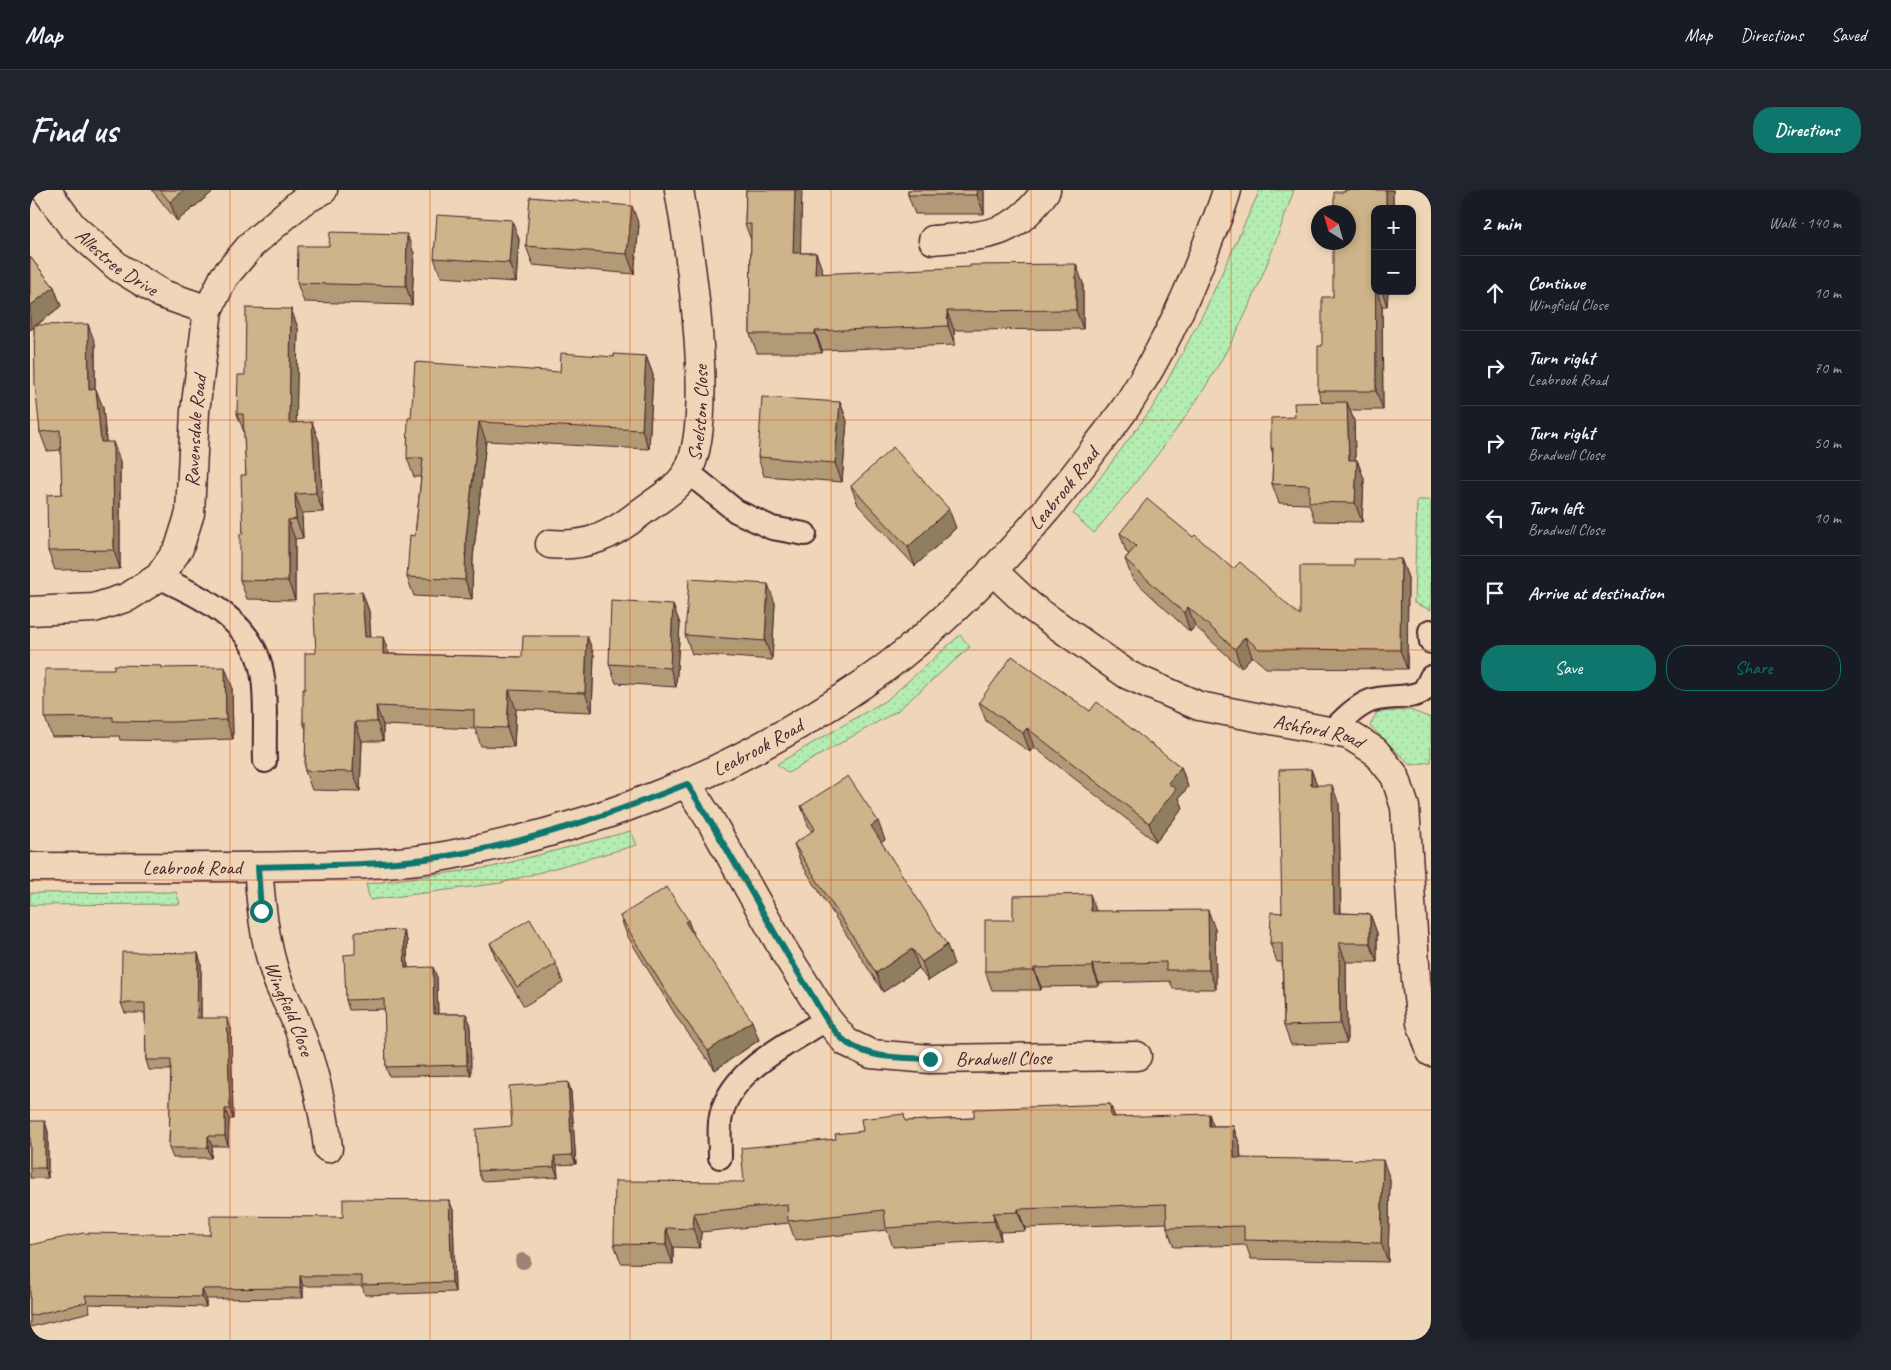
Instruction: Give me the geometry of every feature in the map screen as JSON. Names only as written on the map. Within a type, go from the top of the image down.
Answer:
[{"type":"street","name":"Allestree Drive","points":[[46,190],[72,226],[118,267],[162,294],[208,310]]},
{"type":"street","name":"Ravensdale Road","points":[[30,611],[94,608],[128,597],[159,577],[179,548],[190,513],[195,410],[208,310],[224,277],[252,244],[301,202],[323,190]]},
{"type":"street","name":"Snelston Close","points":[[550,544],[572,546],[595,540],[626,524],[670,491],[688,472],[696,448],[700,418],[698,337],[679,190]]},
{"type":"street","points":[[933,240],[990,235],[1017,222],[1036,205],[1046,190]]},
{"type":"street","name":"Leabrook Road","points":[[30,867],[258,867],[370,864],[447,856],[535,836],[606,816],[687,784],[784,733],[865,682],[931,629],[992,570],[1064,488],[1130,402],[1168,334],[1193,282],[1227,190]]},
{"type":"street","name":"Ashford Road","points":[[992,570],[1030,606],[1128,675],[1199,706],[1349,735],[1375,751],[1395,776],[1405,807],[1416,980],[1421,1023],[1431,1052]]},
{"type":"street","name":"Bradwell Close","points":[[687,784],[712,823],[784,951],[828,1019],[846,1042],[871,1054],[930,1059],[1138,1056]]},
{"type":"street","name":"Wingfield Close","points":[[258,867],[261,911],[276,977],[295,1019],[314,1073],[322,1103],[328,1148]]},
{"type":"lane","points":[[688,472],[736,511],[772,528],[805,534]]},
{"type":"lane","points":[[159,577],[206,600],[239,626],[253,649],[262,672],[265,761]]},
{"type":"lane","points":[[1331,732],[1351,713],[1370,701],[1389,696],[1411,696],[1423,690],[1431,678]]},
{"type":"lane","points":[[720,1157],[720,1121],[728,1098],[742,1078],[828,1019]]},
{"type":"green space","points":[[1260,190],[1294,190],[1272,251],[1238,329],[1214,373],[1183,420],[1094,533],[1073,514],[1155,404],[1205,310]]},
{"type":"green space","points":[[1417,500],[1431,500],[1431,610],[1414,603]]},
{"type":"green space","points":[[960,635],[970,647],[897,711],[788,773],[777,764],[888,699]]},
{"type":"green space","points":[[1410,710],[1431,718],[1431,762],[1411,765],[1370,726],[1377,712]]},
{"type":"green space","points":[[631,831],[637,845],[501,883],[370,900],[366,884],[492,867]]},
{"type":"green space","points":[[176,892],[180,904],[30,905],[30,893]]},
{"type":"building","points":[[160,190],[184,190],[170,202]]},
{"type":"building","points":[[746,190],[795,190],[793,253],[816,253],[815,274],[970,267],[970,265],[1076,264],[1076,310],[947,311],[948,326],[815,331],[815,334],[750,334],[751,224],[745,224]]},
{"type":"building","points":[[908,190],[977,190],[977,195],[908,195]]},
{"type":"building","points":[[1345,190],[1386,190],[1386,205],[1371,205],[1371,295],[1375,295],[1376,391],[1318,391],[1318,346],[1322,346],[1322,297],[1333,297],[1333,250],[1356,250],[1356,205],[1334,205],[1334,192],[1345,192]]},
{"type":"building","points":[[530,197],[632,206],[627,254],[526,246]]},
{"type":"building","points":[[437,215],[512,220],[509,263],[434,258]]},
{"type":"building","points":[[330,232],[407,234],[406,286],[297,283],[298,246],[329,246]]},
{"type":"building","points":[[30,257],[54,287],[30,306]]},
{"type":"building","points":[[246,308],[291,309],[289,423],[312,422],[316,493],[295,494],[296,519],[288,520],[288,581],[240,580],[240,534],[243,534],[241,475],[246,475],[243,414],[237,414],[238,375],[245,375]]},
{"type":"building","points":[[88,324],[89,390],[96,389],[101,442],[113,442],[114,550],[48,551],[47,495],[62,494],[60,430],[40,432],[35,384],[34,325]]},
{"type":"building","points":[[561,353],[614,357],[614,354],[646,356],[642,430],[479,422],[466,538],[465,580],[407,577],[410,535],[415,536],[423,458],[407,458],[408,418],[411,418],[415,362],[560,372]]},
{"type":"building","points":[[762,397],[840,402],[835,463],[758,457]]},
{"type":"building","points":[[1347,402],[1349,460],[1357,460],[1355,503],[1309,502],[1309,485],[1272,484],[1273,448],[1271,448],[1271,418],[1295,417],[1294,403]]},
{"type":"building","points":[[893,447],[949,509],[908,547],[851,486]]},
{"type":"building","points":[[1147,499],[1193,537],[1195,535],[1233,569],[1240,562],[1300,616],[1300,566],[1354,566],[1354,559],[1401,559],[1400,650],[1259,649],[1245,637],[1235,649],[1188,607],[1184,613],[1125,559],[1136,546],[1120,533]]},
{"type":"building","points":[[689,579],[768,584],[765,641],[685,635]]},
{"type":"building","points":[[362,592],[365,637],[383,637],[383,654],[522,657],[523,636],[587,636],[585,693],[509,690],[507,728],[474,727],[474,710],[376,706],[377,722],[355,722],[353,772],[305,771],[306,723],[303,723],[303,689],[305,689],[305,653],[316,653],[313,595]]},
{"type":"building","points":[[611,601],[673,605],[670,668],[609,664]]},
{"type":"building","points":[[1012,656],[1090,711],[1097,702],[1181,767],[1168,783],[1176,789],[1149,823],[1027,728],[1023,733],[979,702]]},
{"type":"building","points":[[114,665],[162,666],[162,668],[225,667],[226,720],[170,722],[113,721],[113,717],[45,718],[45,669],[114,669]]},
{"type":"building","points":[[1311,769],[1311,785],[1332,785],[1334,913],[1370,914],[1370,943],[1339,943],[1340,1024],[1284,1026],[1282,943],[1270,943],[1271,912],[1282,913],[1279,770]]},
{"type":"building","points":[[848,776],[878,821],[871,826],[947,945],[922,962],[912,949],[876,973],[794,844],[815,829],[801,806]]},
{"type":"building","points":[[667,887],[688,920],[685,922],[752,1021],[708,1051],[671,1000],[620,916]]},
{"type":"building","points":[[1090,894],[1091,911],[1208,910],[1209,970],[1166,970],[1166,962],[1092,964],[1092,967],[1034,968],[1034,971],[985,971],[985,920],[1013,920],[1013,896]]},
{"type":"building","points":[[530,919],[556,964],[517,987],[490,943]]},
{"type":"building","points":[[403,930],[405,968],[433,967],[434,1014],[466,1014],[467,1065],[386,1067],[384,999],[346,1000],[344,955],[355,954],[355,932]]},
{"type":"building","points":[[122,952],[198,953],[197,1018],[227,1018],[230,1109],[225,1109],[225,1136],[208,1136],[208,1148],[169,1148],[171,1060],[146,1060],[145,1003],[121,1003]]},
{"type":"building","points":[[568,1082],[572,1155],[554,1156],[554,1167],[478,1171],[476,1129],[512,1126],[509,1086]]},
{"type":"building","points":[[1110,1104],[1111,1117],[1209,1114],[1209,1126],[1233,1126],[1234,1158],[1383,1160],[1381,1243],[1244,1240],[1244,1226],[1167,1228],[1166,1204],[1018,1209],[1018,1212],[993,1213],[994,1221],[886,1228],[884,1210],[788,1221],[787,1204],[694,1213],[693,1229],[666,1228],[666,1245],[614,1244],[615,1181],[744,1182],[741,1148],[836,1139],[835,1134],[863,1131],[861,1119],[904,1114],[905,1121],[974,1118],[974,1109]]},
{"type":"building","points":[[30,1121],[45,1121],[45,1168],[30,1168]]},
{"type":"building","points":[[343,1199],[449,1200],[452,1282],[362,1285],[362,1276],[300,1276],[300,1288],[202,1289],[202,1297],[85,1295],[87,1302],[30,1316],[30,1245],[83,1233],[210,1235],[210,1216],[343,1217]]},
{"type":"route","points":[[261,911],[258,867],[370,864],[447,856],[535,836],[606,816],[687,784],[712,823],[784,951],[828,1019],[846,1042],[871,1054],[930,1059]]}]
